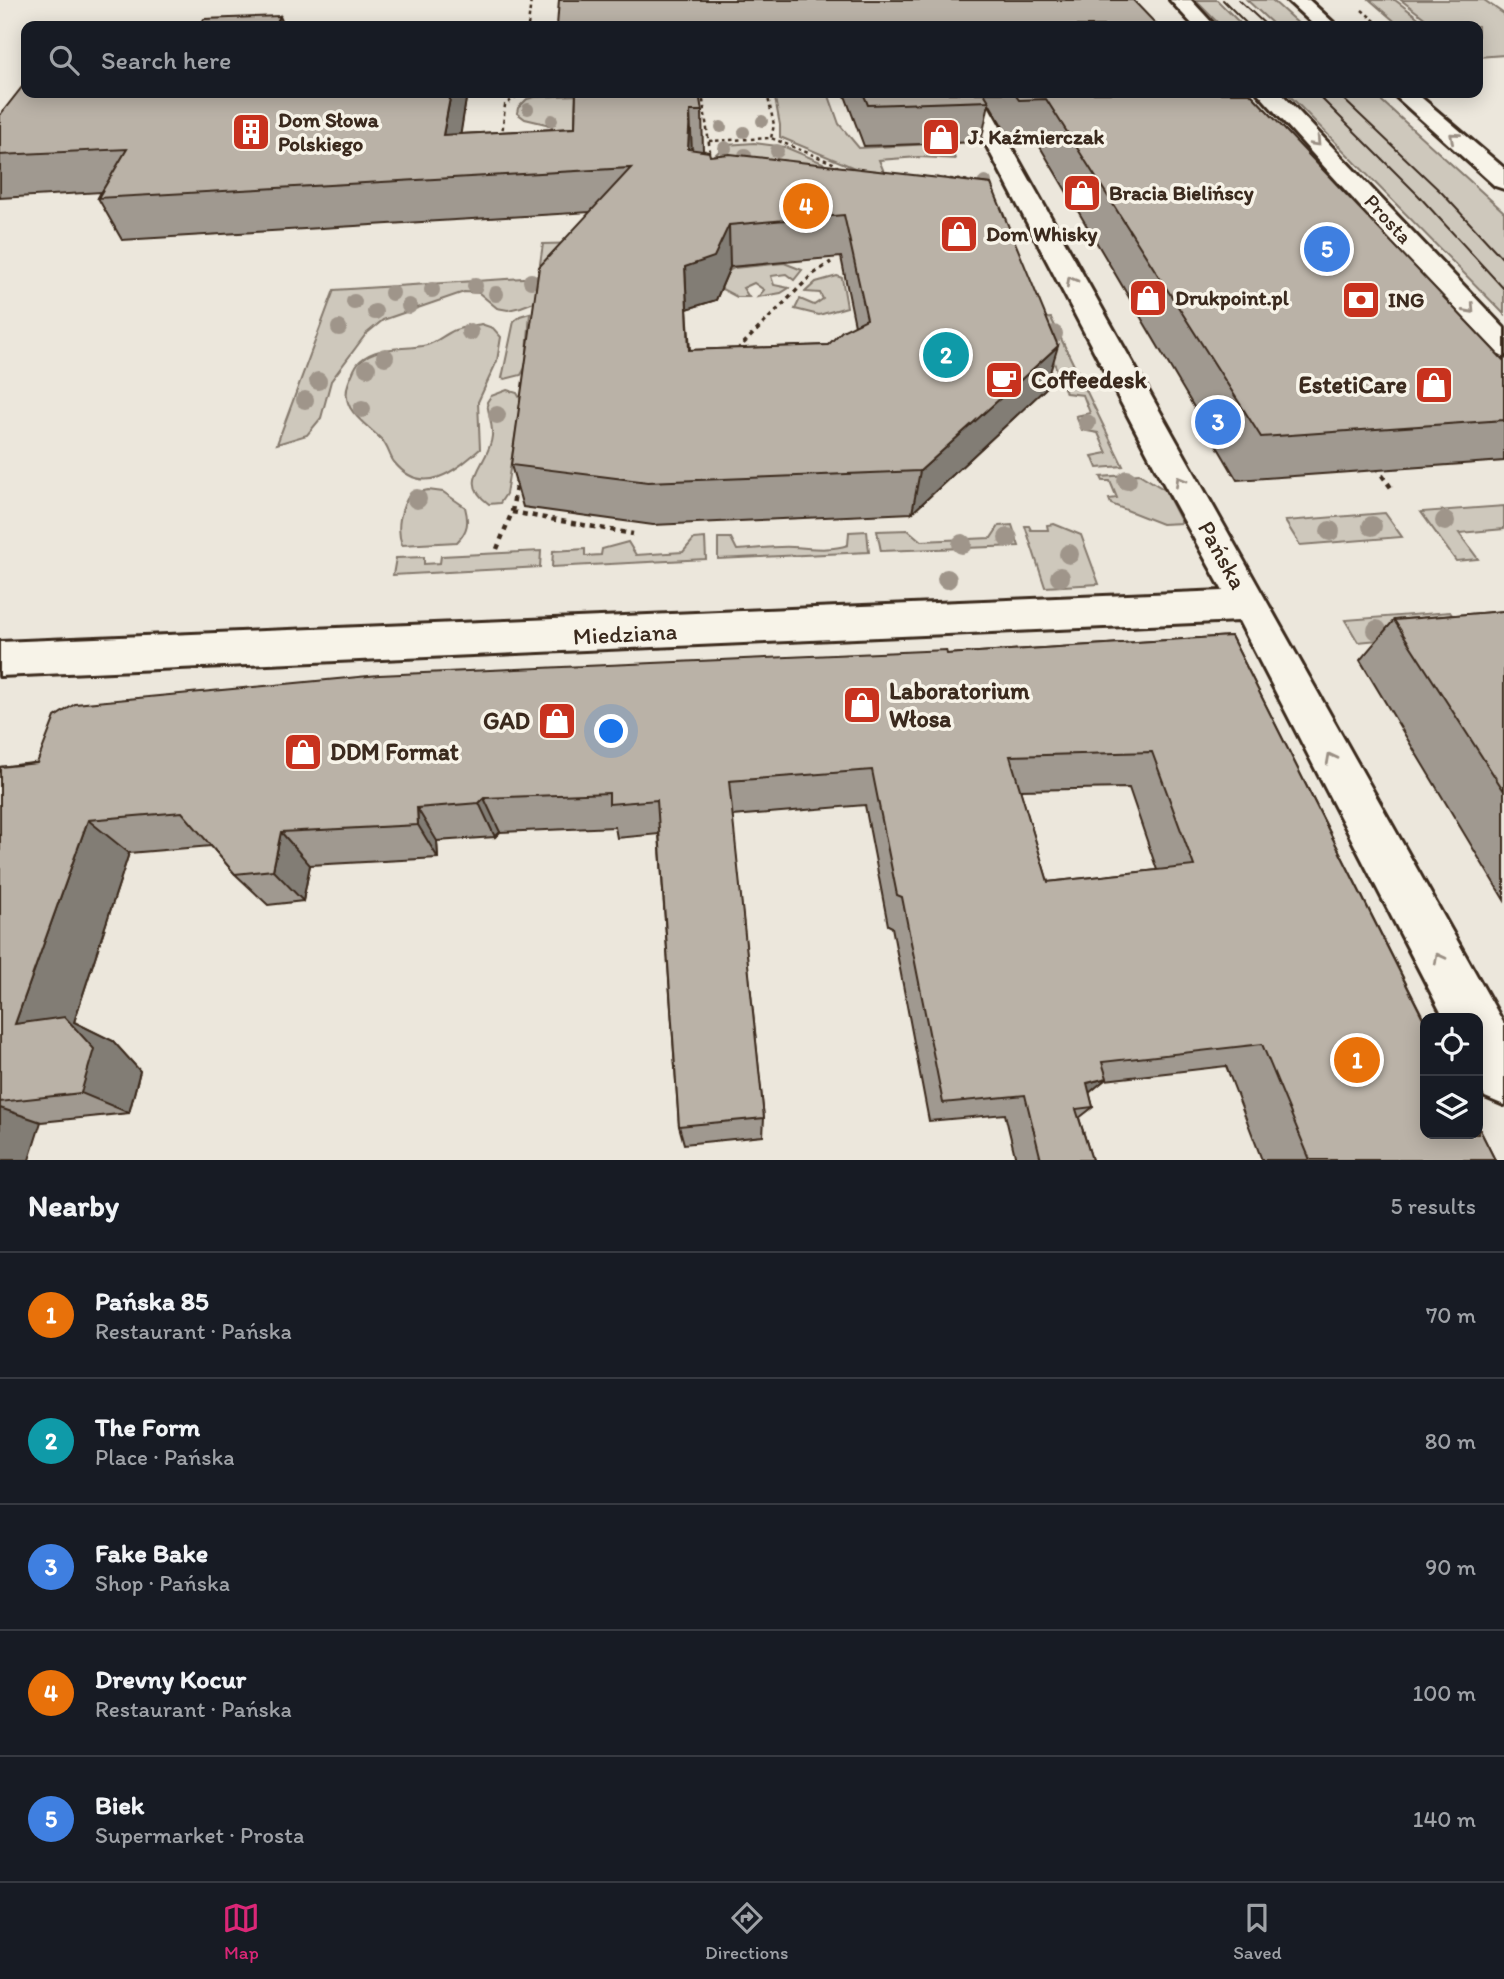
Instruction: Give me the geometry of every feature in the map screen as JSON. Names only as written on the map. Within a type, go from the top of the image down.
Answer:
[{"type":"street","points":[[1180,0],[1200,21]]},
{"type":"street","points":[[1297,0],[1321,21]]},
{"type":"street","name":"Pańska","points":[[973,98],[1469,1013]]},
{"type":"street","name":"Prosta","points":[[1274,98],[1504,347]]},
{"type":"street","points":[[1409,98],[1504,181]]},
{"type":"street","name":"Miedziana","points":[[0,659],[318,648],[1249,604]]},
{"type":"street","points":[[1483,1038],[1504,1078]]},
{"type":"path","points":[[529,21],[531,0]]},
{"type":"path","points":[[1361,9],[1375,21]]},
{"type":"path","points":[[501,140],[505,105],[514,98]]},
{"type":"path","points":[[703,98],[710,151],[703,151]]},
{"type":"path","points":[[767,98],[774,125],[771,138]]},
{"type":"path","points":[[709,141],[771,138],[833,163],[849,175]]},
{"type":"path","points":[[913,177],[973,181]]},
{"type":"path","points":[[932,183],[940,177]]},
{"type":"path","points":[[737,351],[813,274],[831,261]]},
{"type":"path","points":[[1368,456],[1392,489]]},
{"type":"path","points":[[497,549],[512,512],[517,474]]},
{"type":"path","points":[[512,512],[633,534]]},
{"type":"shaded area","points":[[1195,0],[1217,0],[1238,21],[1216,21]]},
{"type":"shaded area","points":[[1247,0],[1272,0],[1295,21],[1270,21]]},
{"type":"shaded area","points":[[1370,0],[1395,0],[1422,21],[1394,21]]},
{"type":"shaded area","points":[[1401,0],[1484,0],[1504,14],[1504,55],[1483,57],[1483,21],[1428,21]]},
{"type":"shaded area","points":[[577,98],[585,146],[546,124],[525,119],[517,113],[527,99]]},
{"type":"shaded area","points":[[775,98],[830,98],[839,124],[859,148],[949,143],[955,159],[919,157],[879,160],[884,172],[869,174],[780,137]]},
{"type":"shaded area","points":[[1292,98],[1379,98],[1504,212],[1504,314]]},
{"type":"shaded area","points":[[754,143],[785,147],[823,163],[833,178],[714,156],[726,145]]},
{"type":"shaded area","points":[[582,243],[537,301],[508,310],[497,308],[479,293],[464,292],[383,320],[366,334],[331,381],[321,418],[307,435],[277,444],[334,290],[538,277],[543,244]]},
{"type":"shaded area","points":[[784,263],[802,270],[794,280],[786,274],[771,276],[774,285],[789,288],[781,293],[758,297],[764,290],[754,283],[743,288],[749,297],[737,297],[718,287],[734,268]]},
{"type":"shaded area","points":[[837,276],[842,278],[847,307],[819,315],[795,309],[800,299],[814,305],[823,299],[820,293],[805,292],[816,282]]},
{"type":"shaded area","points":[[530,313],[526,366],[521,375],[502,378],[514,321]]},
{"type":"shaded area","points":[[1051,318],[1123,466],[1097,468],[1092,456],[1107,453],[1098,433],[1082,430],[1076,416],[1090,413],[1083,395],[1066,393],[1037,319]]},
{"type":"shaded area","points":[[481,324],[493,328],[501,337],[497,361],[478,402],[480,449],[460,465],[438,477],[427,480],[405,473],[394,462],[383,442],[349,406],[347,389],[355,367],[376,352],[427,345],[455,330]]},
{"type":"shaded area","points":[[507,390],[517,393],[521,400],[506,494],[500,503],[489,504],[475,487],[477,472],[492,436],[487,402],[491,396]]},
{"type":"shaded area","points":[[1139,474],[1165,490],[1182,523],[1162,524],[1111,504],[1109,499],[1117,498],[1110,481],[1103,481],[1101,477]]},
{"type":"shaded area","points":[[428,490],[443,492],[465,507],[465,530],[457,542],[402,545],[399,525],[401,512],[410,494]]},
{"type":"shaded area","points":[[1504,506],[1504,529],[1459,533],[1478,559],[1456,561],[1421,512]]},
{"type":"shaded area","points":[[1385,513],[1402,537],[1300,545],[1285,521]]},
{"type":"shaded area","points":[[1054,524],[1081,535],[1099,584],[1045,587],[1025,526],[1029,526],[1031,530],[1048,530],[1047,525]]},
{"type":"shaded area","points":[[1012,525],[1019,546],[881,551],[877,531],[908,530],[921,541],[991,538],[999,526]]},
{"type":"shaded area","points":[[867,531],[869,552],[718,559],[718,538],[731,538],[737,550],[779,547],[827,549],[848,545],[849,532]]},
{"type":"shaded area","points":[[705,538],[706,559],[552,567],[553,551],[585,549],[585,556],[601,555],[602,549],[628,542],[636,555],[683,552],[694,539]]},
{"type":"shaded area","points":[[541,551],[540,567],[393,575],[396,558],[424,557],[424,564],[440,563],[441,556]]},
{"type":"shaded area","points":[[1450,612],[1464,632],[1358,642],[1345,620]]},
{"type":"building","points":[[559,0],[1133,0],[1153,21],[557,21]]},
{"type":"building","points":[[280,16],[278,21],[203,21]]},
{"type":"building","points":[[21,88],[21,98],[450,98],[443,135],[575,128],[576,98],[700,98],[702,111],[690,111],[688,149],[709,152],[710,156],[730,154],[991,184],[1058,346],[920,471],[648,482],[511,465],[539,267],[631,168],[98,198],[127,149],[0,155],[0,115]],"holes":[[[844,215],[867,319],[842,331],[828,345],[689,350],[685,267],[714,257],[729,225]]]},
{"type":"building","points":[[865,98],[987,98],[989,101],[868,105]]},
{"type":"building","points":[[1018,98],[1255,98],[1504,361],[1504,420],[1261,437],[1046,99]]},
{"type":"building","points":[[1504,611],[1504,791],[1394,620]]},
{"type":"building","points":[[1231,636],[1420,1013],[1420,1139],[1483,1139],[1483,1136],[1495,1160],[1310,1160],[1262,1044],[1102,1062],[1107,1078],[1087,1083],[1093,1107],[1076,1109],[1092,1160],[1041,1160],[1025,1095],[943,1103],[902,897],[897,895],[872,770],[729,781],[764,1118],[679,1126],[657,800],[609,804],[609,793],[484,798],[479,803],[417,808],[418,825],[281,832],[273,870],[235,874],[182,812],[88,820],[15,1024],[65,1017],[94,1049],[81,1093],[0,1102],[0,767],[37,763],[55,717],[75,704],[379,675],[946,650],[947,654]],"holes":[[[1152,752],[1194,866],[1048,882],[1010,756]]]},
{"type":"tram line","points":[[1223,0],[1244,21]]},
{"type":"tram line","points":[[1239,0],[1262,21]]},
{"type":"tram line","points":[[1321,98],[1418,195],[1504,289]]},
{"type":"tram line","points":[[1342,98],[1442,193],[1504,260]]},
{"type":"place","name":"Dom Słowa Polskiego","points":[[251,132]]},
{"type":"place","name":"J. Kaźmierczak","points":[[941,137]]},
{"type":"place","name":"Bracia Bielińscy","points":[[1082,193]]},
{"type":"place","name":"Drevny Kocur","points":[[806,206]]},
{"type":"place","name":"Dom Whisky","points":[[959,234]]},
{"type":"place","name":"Biek","points":[[1327,249]]},
{"type":"place","name":"Drukpoint.pl","points":[[1148,298]]},
{"type":"place","name":"ING","points":[[1361,300]]},
{"type":"place","name":"The Form","points":[[946,355]]},
{"type":"place","name":"Coffeedesk","points":[[1004,380]]},
{"type":"place","name":"EstetiCare","points":[[1434,385]]},
{"type":"place","name":"Fake Bake","points":[[1218,422]]},
{"type":"place","name":"Laboratorium Włosa","points":[[862,705]]},
{"type":"place","name":"GAD","points":[[557,721]]},
{"type":"place","name":"DDM Format","points":[[303,752]]},
{"type":"place","name":"Pańska 85","points":[[1357,1060]]}]
